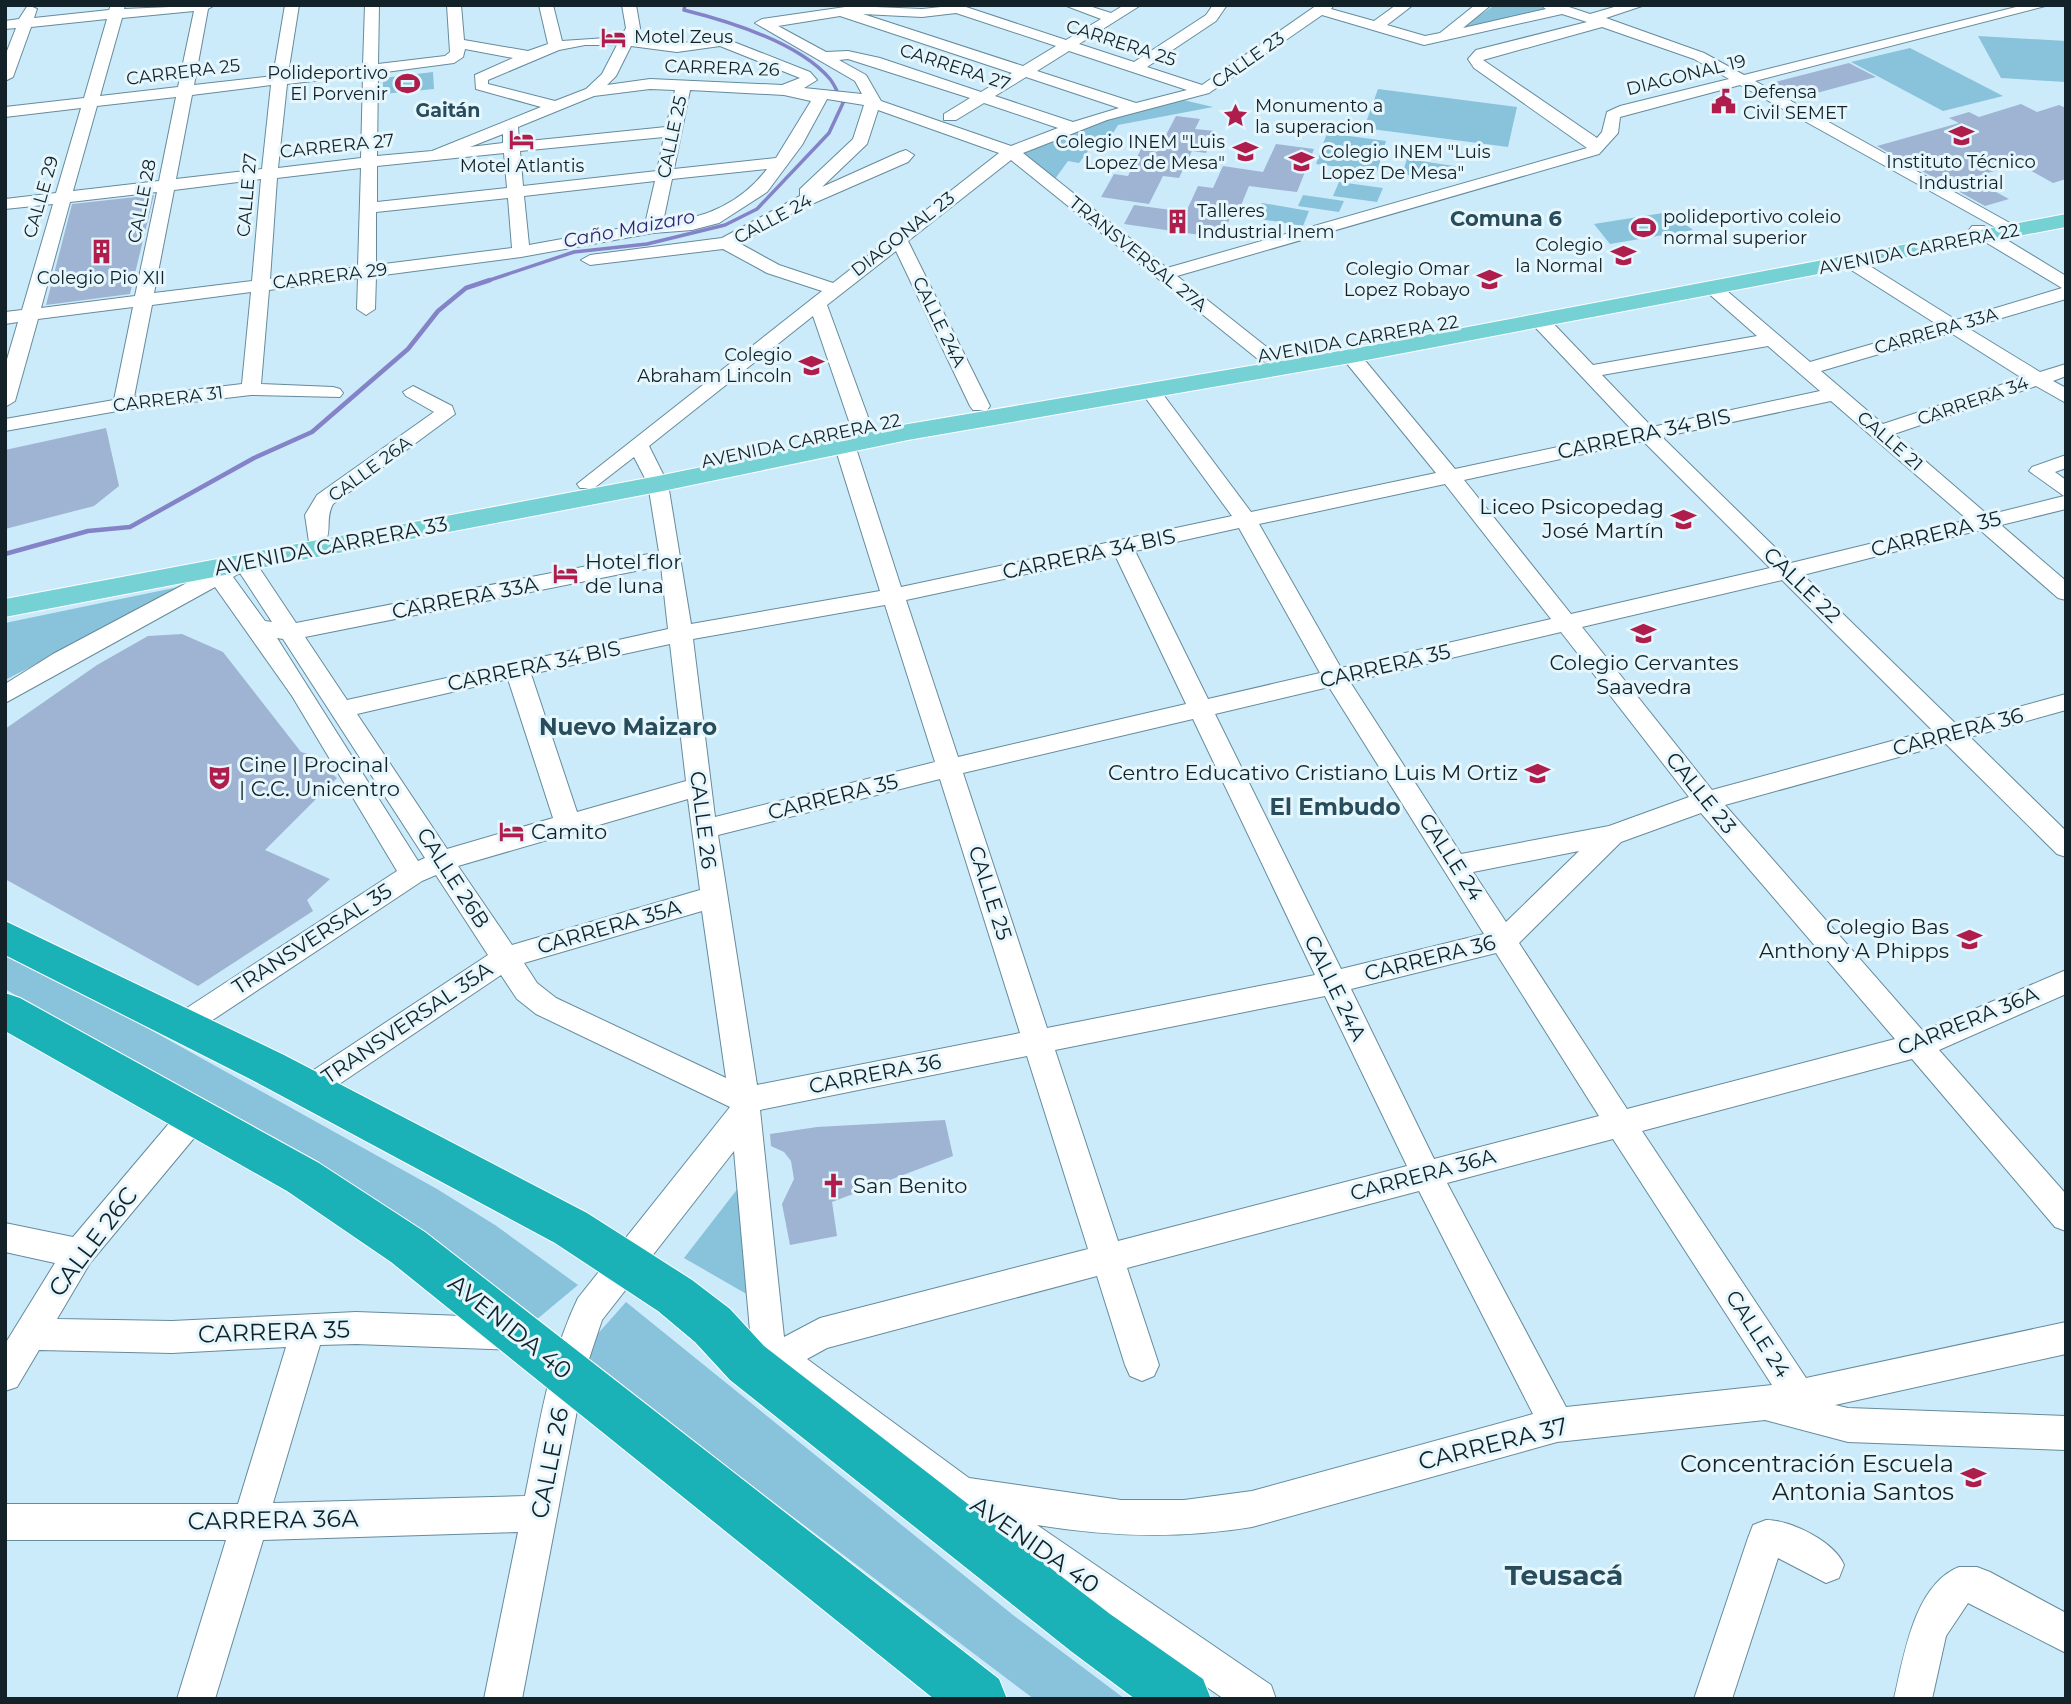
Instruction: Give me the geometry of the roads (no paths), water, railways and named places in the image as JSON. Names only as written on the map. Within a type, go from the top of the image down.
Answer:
[{"type":"highway","name":"AVENIDA 40","points":[[5,937],[186,1023],[310,1088],[541,1212],[626,1264],[709,1323],[747,1363],[1091,1633],[1183,1699]]},
{"type":"highway","name":"AVENIDA 40","points":[[5,1010],[260,1153],[355,1210],[461,1286],[958,1692]]},
{"type":"highway","points":[[1091,1633],[1119,1686],[1138,1699]]},
{"type":"main road","name":"AVENIDA CARRERA 22","points":[[655,478],[1149,389],[1351,356],[1714,289],[1992,230],[2066,209]]},
{"type":"main road","name":"AVENIDA CARRERA 22","points":[[655,478],[862,428],[980,406],[1992,230],[2066,220]]},
{"type":"main road","name":"AVENIDA CARRERA 33","points":[[5,597],[587,484],[655,478]]},
{"type":"main road","name":"AVENIDA CARRERA 33","points":[[5,608],[210,574],[244,562],[655,478]]},
{"type":"street","points":[[5,77],[32,5]]},
{"type":"street","points":[[5,25],[116,10],[208,5]]},
{"type":"street","name":"CALLE 27","points":[[251,389],[262,285],[268,173],[277,80],[292,5]]},
{"type":"street","points":[[366,309],[372,5]]},
{"type":"street","points":[[454,5],[457,43],[529,56]]},
{"type":"street","points":[[546,5],[556,46]]},
{"type":"street","points":[[591,92],[608,76],[627,41],[634,21],[629,5]]},
{"type":"street","points":[[764,5],[758,16],[762,23],[861,78],[866,100],[872,145],[792,206]]},
{"type":"street","points":[[1070,5],[1112,19]]},
{"type":"street","points":[[950,117],[1134,5]]},
{"type":"street","points":[[1135,68],[1211,18],[1220,5]]},
{"type":"street","points":[[1377,26],[1406,5]]},
{"type":"street","points":[[1452,36],[1448,30],[1484,5]]},
{"type":"street","points":[[1164,274],[1593,151],[1600,146],[1560,123],[1479,65],[1475,59],[1480,53],[1597,20],[1638,5]]},
{"type":"street","name":"DIAGONAL 19","points":[[1600,146],[1610,133],[1613,115],[2042,5]]},
{"type":"street","name":"CALLE 28","points":[[124,404],[202,6]]},
{"type":"street","points":[[762,23],[798,21],[841,12],[867,10],[929,14],[951,7]]},
{"type":"street","name":"CARRERA 25","points":[[951,7],[1204,90]]},
{"type":"street","points":[[1324,7],[1424,41],[1555,8],[1690,52],[1745,80],[1992,230],[2066,284]]},
{"type":"street","name":"CALLE 23","points":[[1204,90],[1324,7]]},
{"type":"street","name":"CALLE 29","points":[[5,401],[116,10]]},
{"type":"street","points":[[841,12],[1024,74],[1133,107]]},
{"type":"street","points":[[558,108],[541,100],[490,92],[481,86],[480,78],[488,72],[556,46],[585,41],[627,41],[677,48],[650,85]]},
{"type":"street","name":"CARRERA 26","points":[[436,155],[558,108],[591,92],[650,85],[784,90],[809,80],[805,75],[720,41],[677,48]]},
{"type":"street","name":"CARRERA 25","points":[[5,112],[449,60],[458,54],[457,43]]},
{"type":"street","name":"CARRERA 27","points":[[824,57],[848,55],[874,61],[1071,127]]},
{"type":"street","points":[[861,78],[874,61]]},
{"type":"street","name":"CALLE 25","points":[[653,228],[683,86]]},
{"type":"street","points":[[784,90],[818,96],[818,99],[866,100],[1010,152]]},
{"type":"street","name":"DIAGONAL 23","points":[[587,484],[639,446],[833,289],[1010,152],[1071,127],[1133,107],[1204,90]]},
{"type":"street","name":"CALLE 24","points":[[653,228],[679,227],[713,219],[747,199],[782,162],[818,99]]},
{"type":"street","points":[[510,127],[521,252]]},
{"type":"street","name":"CARRERA 27","points":[[5,204],[510,146],[673,131]]},
{"type":"street","name":"CALLE 24","points":[[590,260],[726,243],[792,206],[906,155],[872,145]]},
{"type":"street","name":"TRANSVERSAL 27A","points":[[1010,152],[1266,356]]},
{"type":"street","points":[[368,208],[782,162]]},
{"type":"street","name":"CARRERA 29","points":[[5,318],[521,252],[653,228]]},
{"type":"street","name":"CALLE 24A","points":[[898,238],[980,406]]},
{"type":"street","points":[[726,243],[773,269],[833,289]]},
{"type":"street","points":[[1851,262],[2066,397]]},
{"type":"street","name":"CALLE 21","points":[[1714,289],[2066,593]]},
{"type":"street","name":"CARRERA 33A","points":[[1807,369],[2066,293]]},
{"type":"street","points":[[817,303],[862,428],[844,444]]},
{"type":"street","name":"CALLE 22","points":[[1541,321],[1647,433],[2066,847]]},
{"type":"street","points":[[1588,372],[1773,339]]},
{"type":"street","name":"CALLE 23","points":[[1351,356],[1450,476],[1706,801],[1920,1045],[2066,1217]]},
{"type":"street","name":"CARRERA 34","points":[[1880,432],[2066,370]]},
{"type":"street","name":"CARRERA 31","points":[[5,425],[124,404],[251,389],[333,393]]},
{"type":"street","name":"CALLE 24","points":[[1149,389],[1245,521],[1335,678],[1505,940],[1620,1124],[1798,1396]]},
{"type":"street","name":"CALLE 26A","points":[[317,537],[316,515],[326,500],[445,414],[445,410],[413,392]]},
{"type":"street","name":"CARRERA 34 BIS","points":[[342,709],[680,634],[892,596],[1835,394]]},
{"type":"street","name":"CALLE 25","points":[[844,444],[1142,1365]]},
{"type":"street","points":[[639,446],[655,478]]},
{"type":"street","points":[[2066,461],[2039,471],[2066,490]]},
{"type":"street","name":"CALLE 26","points":[[655,478],[671,557],[713,897],[745,1107],[773,1355]]},
{"type":"street","name":"CARRERA 35","points":[[704,829],[948,768],[1567,624],[2066,502]]},
{"type":"street","name":"CALLE 24A","points":[[1122,547],[1331,983],[1426,1174],[1557,1424]]},
{"type":"street","name":"CARRERA 33A","points":[[259,628],[291,632],[671,557]]},
{"type":"street","name":"CALLE 26B","points":[[244,562],[527,991],[546,1006],[745,1107]]},
{"type":"street","points":[[5,695],[210,574]]},
{"type":"street","name":"CALLE 26B","points":[[210,574],[230,587],[259,628],[413,874]]},
{"type":"street","points":[[517,669],[568,824]]},
{"type":"street","name":"CARRERA 36","points":[[745,1107],[1039,1042],[1331,983],[1505,940],[1612,835],[1706,801],[2066,702]]},
{"type":"street","points":[[442,861],[699,786]]},
{"type":"street","points":[[1456,864],[1612,835]]},
{"type":"street","name":"TRANSVERSAL 35","points":[[186,1023],[413,874],[442,861]]},
{"type":"street","name":"CARRERA 35A","points":[[505,958],[713,897]]},
{"type":"street","name":"TRANSVERSAL 35A","points":[[310,1088],[505,958]]},
{"type":"street","name":"CARRERA 36A","points":[[773,1355],[820,1334],[1920,1045],[2066,981]]},
{"type":"street","name":"CALLE 26","points":[[503,1699],[567,1374],[580,1330],[590,1309],[745,1107]]},
{"type":"street","name":"CALLE 26C","points":[[5,1375],[27,1334],[79,1253],[193,1117]]},
{"type":"street","points":[[5,1237],[79,1253]]},
{"type":"street","name":"AVENIDA 40","points":[[709,1323],[773,1355],[962,1495],[1256,1699]]},
{"type":"street","name":"CARRERA 35","points":[[27,1334],[172,1337],[356,1328],[520,1334]]},
{"type":"street","points":[[196,1699],[308,1331]]},
{"type":"street","name":"CARRERA 37","points":[[962,1495],[1107,1517],[1143,1519],[1216,1515],[1252,1509],[1557,1424],[1763,1404],[2066,1338]]},
{"type":"street","points":[[1763,1404],[1848,1425],[2066,1433]]},
{"type":"street","name":"CARRERA 36A","points":[[5,1522],[250,1522],[541,1513]]},
{"type":"street","points":[[1713,1699],[1766,1538],[1778,1538],[1826,1565]]},
{"type":"street","points":[[1913,1699],[1929,1628],[1959,1585],[1977,1585],[2066,1633]]},
{"type":"waterway","name":"Caño Maizaro","points":[[5,554],[88,531],[130,527],[254,458],[312,432],[408,349],[438,311],[466,288],[574,252],[647,244],[725,225],[757,209],[829,133],[843,103],[832,81],[817,66],[800,55],[762,35],[684,10],[685,5]]},
{"type":"place","name":"Motel Zeus","points":[[614,37]]},
{"type":"place","name":"Polideportivo El Porvenir","points":[[408,83]]},
{"type":"place","name":"Defensa Civil SEMET","points":[[1723,102]]},
{"type":"place","name":"Monumento a la superacion","points":[[1235,116]]},
{"type":"place","name":"Instituto Técnico Industrial","points":[[1961,135]]},
{"type":"place","name":"Motel Atlantis","points":[[522,139]]},
{"type":"place","name":"Colegio INEM \"Luis Lopez de Mesa\"","points":[[1245,152]]},
{"type":"place","name":"Colegio INEM \"Luis Lopez De Mesa\"","points":[[1301,162]]},
{"type":"place","name":"Talleres Industrial Inem","points":[[1177,221]]},
{"type":"place","name":"polideportivo coleio normal superior","points":[[1643,227]]},
{"type":"place","name":"Colegio Pio XII","points":[[101,251]]},
{"type":"place","name":"Colegio la Normal","points":[[1623,255]]},
{"type":"place","name":"Colegio Omar Lopez Robayo","points":[[1490,279]]},
{"type":"place","name":"Colegio Abraham Lincoln","points":[[812,365]]},
{"type":"place","name":"Liceo Psicopedag José Martín","points":[[1684,519]]},
{"type":"place","name":"Hotel flor de luna","points":[[565,574]]},
{"type":"place","name":"Colegio Cervantes Saavedra","points":[[1644,634]]},
{"type":"place","name":"Centro Educativo Cristiano Luis M Ortiz","points":[[1538,773]]},
{"type":"place","name":"Cine | Procinal | C.C. Unicentro","points":[[219,777]]},
{"type":"place","name":"Camito","points":[[511,832]]},
{"type":"place","name":"Colegio Bas Anthony A Phipps","points":[[1969,939]]},
{"type":"place","name":"San Benito","points":[[833,1186]]},
{"type":"place","name":"Concentración Escuela Antonia Santos","points":[[1974,1478]]},
{"type":"district","name":"Gaitán","points":[[448,110]]},
{"type":"district","name":"Comuna 6","points":[[1506,219]]},
{"type":"district","name":"Nuevo Maizaro","points":[[628,727]]},
{"type":"district","name":"El Embudo","points":[[1335,807]]},
{"type":"district","name":"Teusacá","points":[[1564,1575]]}]
